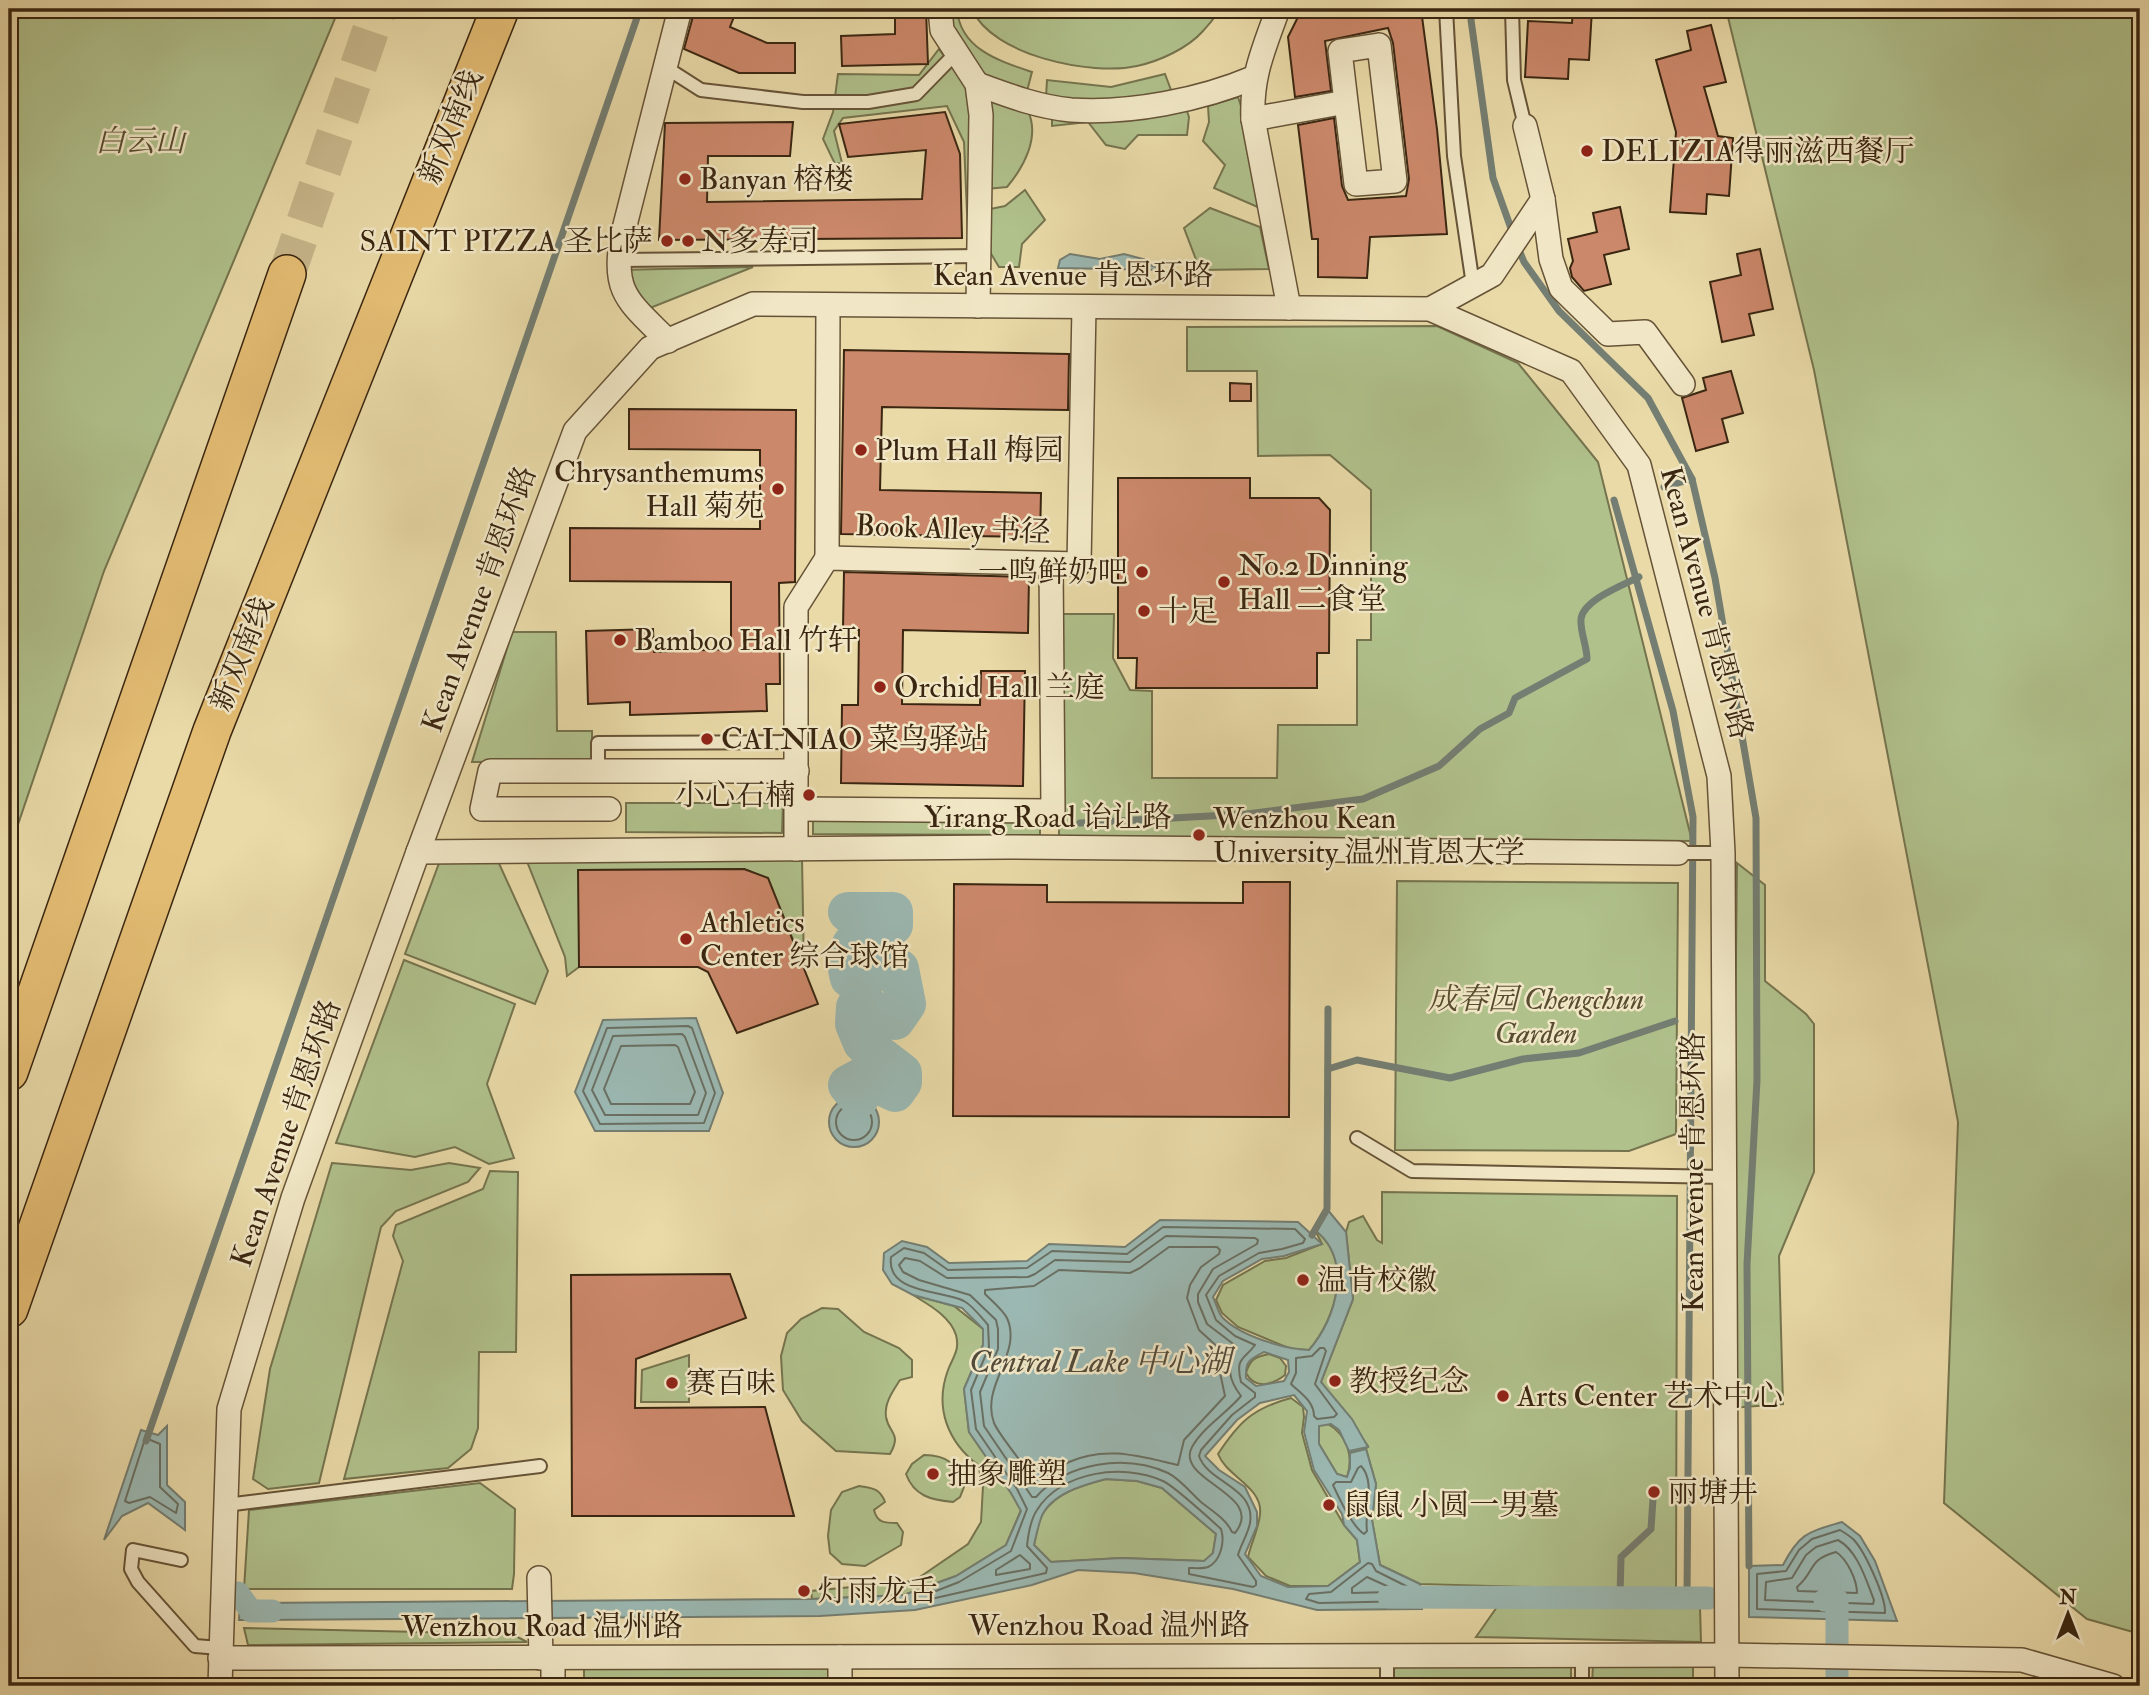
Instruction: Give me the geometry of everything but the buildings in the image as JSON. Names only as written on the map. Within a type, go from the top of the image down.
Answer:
[{"type":"main road","name":"新双南线","points":[[9,1309],[212,732],[500,9]]},
{"type":"main road","points":[[9,1072],[287,274]]},
{"type":"street","points":[[668,341],[629,301],[618,275],[623,233],[680,9]]},
{"type":"street","points":[[940,9],[942,30],[977,84],[981,115],[978,306]]},
{"type":"street","points":[[1278,9],[1252,92],[1253,119],[1289,308]]},
{"type":"street","points":[[1379,45],[1395,181],[1356,184],[1346,102],[1340,51],[1379,45]]},
{"type":"street","points":[[977,84],[1021,100],[1070,110],[1126,108],[1191,99],[1228,89],[1255,77]]},
{"type":"street","points":[[1253,119],[1346,102]]},
{"type":"street","points":[[1525,126],[1542,200],[1551,259],[1561,288],[1608,334],[1645,332],[1683,384]]},
{"type":"street","points":[[1430,309],[1482,280],[1542,200]]},
{"type":"street","name":"Kean Avenue 肯恩环路","points":[[220,1686],[229,1409],[293,1198],[575,431],[650,348],[753,304],[1430,309],[1571,371],[1639,465],[1719,776],[1716,853],[1724,1177],[1727,1686]]},
{"type":"street","points":[[827,558],[828,305]]},
{"type":"street","name":"Book Alley 书径","points":[[796,849],[796,607],[827,558],[1079,564],[1084,307]]},
{"type":"street","points":[[797,809],[1053,811],[1051,564]]},
{"type":"street","points":[[449,771],[797,771]]},
{"type":"street","points":[[490,771],[482,809],[609,809]]},
{"type":"street","name":"Yirang Road 诒让路","points":[[418,852],[1007,847],[1678,853]]},
{"type":"street","points":[[539,1578],[545,1657],[553,1686]]},
{"type":"street","name":"Wenzhou Road 温州路","points":[[220,1653],[545,1657],[1727,1656],[2022,1660],[2113,1686]]},
{"type":"street","points":[[840,1657],[840,1686]]},
{"type":"lane","points":[[1446,9],[1454,156],[1482,280]]},
{"type":"lane","points":[[1512,9],[1514,80],[1525,126]]},
{"type":"lane","points":[[666,67],[701,90],[803,102],[869,102],[916,94],[956,53]]},
{"type":"lane","points":[[619,260],[979,256]]},
{"type":"lane","points":[[598,771],[598,743],[797,742]]},
{"type":"lane","points":[[1678,853],[1716,853]]},
{"type":"lane","points":[[1357,1138],[1412,1171],[1724,1177]]},
{"type":"lane","points":[[226,1505],[540,1466]]},
{"type":"lane","points":[[181,1560],[133,1550],[131,1569],[138,1582],[195,1646],[220,1653]]},
{"type":"lane","points":[[1387,1656],[1387,1686]]},
{"type":"lane","points":[[1582,1656],[1582,1686]]},
{"type":"green space","name":"白云山","points":[[9,9],[339,9],[104,571],[9,851]]},
{"type":"green space","points":[[949,9],[957,9],[965,34],[973,44],[995,58],[1032,72],[1027,91],[979,75],[952,30]]},
{"type":"green space","points":[[972,9],[1218,9],[1214,18],[1197,37],[1164,57],[1137,66],[1095,68],[1045,59],[1021,50],[1000,39],[983,25]]},
{"type":"green space","points":[[1726,9],[2140,9],[2140,1634],[2087,1619],[1944,1503],[1958,1122],[1814,370]]},
{"type":"green space","points":[[939,49],[967,88],[972,116],[968,237],[964,142],[947,106],[843,118],[834,131],[842,163],[835,164],[823,139],[833,112],[838,74],[919,75]]},
{"type":"green space","points":[[1165,74],[1171,90],[1140,99],[1093,101],[1046,97],[1047,80],[1111,87]]},
{"type":"green space","points":[[988,97],[1028,111],[1032,131],[1024,161],[1007,187],[987,189]]},
{"type":"green space","points":[[1238,97],[1260,208],[1214,188],[1225,165],[1203,141],[1209,122],[1208,106]]},
{"type":"green space","points":[[1186,108],[1189,117],[1187,135],[1138,135],[1125,149],[1106,145],[1088,122],[1052,126],[1052,115]]},
{"type":"green space","points":[[1025,190],[1045,220],[1022,244],[1019,267],[999,267],[990,252],[990,209],[1005,206]]},
{"type":"green space","points":[[1210,208],[1260,227],[1269,269],[1200,270],[1184,228]]},
{"type":"green space","points":[[753,267],[640,312],[618,270]]},
{"type":"green space","points":[[1437,326],[1518,363],[1598,462],[1692,841],[1059,836],[1061,614],[1114,614],[1113,658],[1130,690],[1152,691],[1152,778],[1277,778],[1278,725],[1357,725],[1357,640],[1371,640],[1371,490],[1330,455],[1258,456],[1257,371],[1187,371],[1187,327]]},
{"type":"green space","points":[[512,632],[556,632],[557,731],[592,731],[592,761],[472,762]]},
{"type":"green space","points":[[626,803],[783,803],[782,833],[626,832]]},
{"type":"green space","points":[[813,816],[1040,817],[1040,835],[813,834]]},
{"type":"green space","points":[[441,858],[497,859],[548,971],[535,1004],[405,954]]},
{"type":"green space","points":[[526,859],[802,859],[804,967],[768,878],[744,869],[579,870],[579,967],[567,976],[565,957]]},
{"type":"green space","points":[[1737,863],[1765,885],[1765,981],[1806,1014],[1814,1024],[1814,1172],[1779,1256],[1783,1404],[1731,1408]]},
{"type":"green space","name":"成春园 Chengchun Garden","points":[[1397,881],[1678,883],[1676,1134],[1629,1151],[1395,1150]]},
{"type":"green space","points":[[404,960],[515,1004],[487,1084],[514,1158],[489,1164],[455,1147],[415,1157],[336,1143]]},
{"type":"green space","points":[[332,1163],[411,1170],[449,1163],[480,1168],[468,1182],[396,1211],[381,1227],[319,1483],[268,1489],[253,1479],[270,1369]]},
{"type":"green space","points":[[490,1171],[518,1172],[516,1352],[479,1352],[478,1428],[471,1449],[448,1468],[344,1479],[403,1261],[393,1236],[396,1225],[483,1189]]},
{"type":"green space","points":[[1382,1192],[1677,1196],[1676,1591],[1420,1584],[1380,1565],[1372,1520],[1376,1484],[1366,1449],[1368,1446],[1321,1382],[1353,1299],[1346,1232],[1349,1222],[1363,1216],[1377,1240],[1382,1243]]},
{"type":"green space","points":[[1315,1230],[1327,1242],[1334,1257],[1337,1289],[1327,1322],[1309,1350],[1291,1349],[1238,1327],[1222,1313],[1216,1300],[1223,1285],[1265,1261],[1286,1258],[1322,1244]]},
{"type":"green space","points":[[913,1295],[954,1306],[983,1329],[983,1345],[964,1389],[969,1432],[1021,1510],[1006,1545],[956,1576],[904,1595],[812,1599],[811,1591],[914,1581],[968,1544],[981,1522],[983,1486],[978,1465],[959,1446],[946,1423],[943,1411],[944,1384],[957,1349],[956,1335],[944,1317]]},
{"type":"green space","points":[[822,1308],[838,1309],[864,1332],[899,1348],[912,1360],[912,1377],[900,1380],[886,1407],[886,1417],[895,1438],[890,1454],[836,1451],[802,1421],[783,1390],[781,1356],[787,1333],[801,1319]]},
{"type":"green space","points":[[1269,1354],[1280,1358],[1286,1366],[1285,1375],[1269,1383],[1254,1382],[1246,1373],[1249,1365],[1257,1358]]},
{"type":"green space","points":[[689,1355],[689,1402],[641,1402],[642,1370]]},
{"type":"green space","points":[[1291,1398],[1303,1407],[1302,1433],[1312,1470],[1344,1525],[1357,1540],[1360,1562],[1328,1586],[1290,1586],[1266,1576],[1248,1557],[1259,1519],[1259,1505],[1256,1496],[1218,1454],[1248,1418],[1267,1406]]},
{"type":"green space","points":[[1328,1424],[1340,1434],[1347,1447],[1350,1461],[1347,1477],[1337,1474],[1319,1444],[1319,1425]]},
{"type":"green space","points":[[924,1455],[945,1459],[955,1467],[964,1487],[960,1497],[953,1502],[937,1500],[924,1496],[914,1487],[906,1474],[912,1464]]},
{"type":"green space","points":[[1106,1479],[1137,1481],[1162,1488],[1216,1534],[1213,1553],[1205,1561],[1121,1558],[1051,1562],[1034,1545],[1043,1513],[1063,1495]]},
{"type":"green space","points":[[480,1483],[515,1509],[512,1589],[244,1589],[249,1510]]},
{"type":"green space","points":[[859,1486],[872,1488],[881,1494],[885,1502],[874,1510],[877,1518],[897,1523],[903,1532],[901,1545],[865,1566],[842,1564],[830,1553],[828,1536],[831,1510],[842,1492]]},
{"type":"green space","points":[[1497,1607],[1700,1607],[1701,1642],[1476,1637]]},
{"type":"green space","points":[[244,1628],[512,1634],[527,1642],[248,1645]]},
{"type":"green space","points":[[1593,1663],[1693,1664],[1693,1686],[1592,1686]]},
{"type":"green space","points":[[1388,1665],[1571,1665],[1571,1686],[1388,1686]]},
{"type":"green space","points":[[584,1666],[832,1667],[831,1686],[584,1686]]},
{"type":"green space","points":[[59,1680],[178,1680],[178,1686],[59,1686]]},
{"type":"water","points":[[1070,254],[1100,259],[1124,254],[1147,260],[1150,265],[1164,270],[1058,268],[1060,260]]},
{"type":"water","points":[[696,1018],[723,1093],[709,1131],[595,1131],[575,1092],[603,1020]]},
{"type":"water","points":[[854,1097],[872,1104],[879,1122],[872,1140],[854,1147],[836,1140],[829,1122],[836,1104]]},
{"type":"water","name":"Central Lake 中心湖","points":[[1327,1209],[1346,1232],[1353,1299],[1321,1382],[1352,1419],[1368,1447],[1349,1451],[1339,1430],[1331,1424],[1319,1426],[1319,1444],[1337,1474],[1347,1477],[1350,1453],[1366,1449],[1376,1484],[1372,1520],[1380,1565],[1420,1584],[1422,1609],[1317,1610],[1233,1589],[1134,1573],[1078,1570],[1032,1585],[915,1610],[820,1616],[239,1620],[240,1603],[812,1599],[904,1595],[956,1576],[1006,1545],[1021,1511],[969,1432],[964,1389],[983,1345],[983,1329],[962,1308],[913,1295],[892,1284],[883,1270],[884,1253],[902,1241],[927,1247],[949,1263],[1027,1261],[1049,1244],[1125,1247],[1160,1220],[1298,1222],[1322,1244],[1284,1256],[1262,1259],[1223,1281],[1213,1297],[1222,1317],[1240,1330],[1275,1344],[1309,1350],[1327,1322],[1337,1289],[1334,1257],[1327,1242],[1315,1230]],"holes":[[[1264,1352],[1288,1360],[1289,1372],[1284,1381],[1256,1386],[1246,1378],[1249,1361]],[[1294,1395],[1307,1411],[1304,1432],[1314,1470],[1342,1514],[1344,1525],[1357,1540],[1360,1562],[1328,1586],[1288,1587],[1261,1576],[1245,1554],[1257,1526],[1257,1512],[1245,1487],[1219,1470],[1205,1456],[1237,1420],[1260,1403]],[[1106,1479],[1137,1481],[1162,1488],[1216,1534],[1213,1553],[1204,1561],[1121,1558],[1051,1562],[1034,1545],[1041,1518],[1045,1510],[1059,1497]]]},
{"type":"water","points":[[167,1426],[167,1485],[185,1502],[185,1530],[148,1503],[122,1516],[104,1540],[141,1430],[158,1435]]},
{"type":"water","points":[[1842,1522],[1860,1536],[1875,1561],[1897,1621],[1749,1617],[1749,1566],[1783,1565],[1800,1540],[1821,1528]]},
{"type":"waterway","points":[[146,1441],[640,9]]},
{"type":"waterway","points":[[1473,9],[1471,20],[1493,178],[1513,234]]},
{"type":"waterway","points":[[1517,245],[1524,262],[1559,311],[1648,398],[1692,479],[1664,487]]},
{"type":"waterway","points":[[1692,479],[1715,578],[1756,818],[1757,1080],[1747,1264],[1749,1566]]},
{"type":"waterway","points":[[1614,500],[1673,711],[1693,817],[1687,1598]]},
{"type":"waterway","points":[[1080,823],[1247,814],[1363,799],[1439,766],[1480,729],[1509,713],[1515,698],[1587,659],[1581,624],[1583,612],[1596,599],[1639,577]]},
{"type":"waterway","points":[[848,912],[893,912],[893,925],[871,930],[856,940],[848,956],[848,966],[850,978],[868,977],[887,961],[899,969],[906,1004],[895,1020],[876,1016],[863,1003],[856,1007],[855,1024],[863,1043],[902,1073],[902,1082],[895,1092],[863,1077],[848,1085],[859,1098]]},
{"type":"waterway","points":[[1312,1235],[1327,1209],[1328,1009]]},
{"type":"waterway","points":[[1328,1069],[1357,1060],[1450,1078],[1523,1059],[1579,1053],[1675,1021]]},
{"type":"waterway","points":[[1620,1597],[1621,1557],[1651,1529],[1653,1499]]},
{"type":"waterway","points":[[238,1593],[251,1611],[272,1611]]},
{"type":"waterway","points":[[1389,1597],[1708,1598]]},
{"type":"waterway","points":[[1825,1600],[1837,1600],[1837,1686]]},
{"type":"tunnel","points":[[287,274],[378,9]]},
{"type":"place","name":"DELIZIA得丽滋西餐厅","points":[[1587,151]]},
{"type":"place","name":"Banyan 榕楼","points":[[685,179]]},
{"type":"place","name":"SAINT PIZZA 圣比萨","points":[[667,241]]},
{"type":"place","name":"N多寿司","points":[[688,241]]},
{"type":"place","name":"Plum Hall 梅园","points":[[861,450]]},
{"type":"place","name":"Chrysanthemums Hall 菊苑","points":[[778,489]]},
{"type":"place","name":"一鸣鲜奶吧","points":[[1142,572]]},
{"type":"place","name":"No.2 Dinning Hall 二食堂","points":[[1224,582]]},
{"type":"place","name":"十足","points":[[1144,611]]},
{"type":"place","name":"Bamboo Hall 竹轩","points":[[620,640]]},
{"type":"place","name":"Orchid Hall 兰庭","points":[[880,687]]},
{"type":"place","name":"CAI NIAO 菜鸟驿站","points":[[707,739]]},
{"type":"place","name":"小心石楠","points":[[809,795]]},
{"type":"place","name":"Wenzhou Kean University 温州肯恩大学","points":[[1199,835]]},
{"type":"place","name":"Athletics Center 综合球馆","points":[[686,939]]},
{"type":"place","name":"温肯校徽","points":[[1303,1280]]},
{"type":"place","name":"教授纪念","points":[[1335,1381]]},
{"type":"place","name":"赛百味","points":[[672,1383]]},
{"type":"place","name":"Arts Center 艺术中心","points":[[1503,1396]]},
{"type":"place","name":"抽象雕塑","points":[[933,1474]]},
{"type":"place","name":"丽塘井","points":[[1654,1492]]},
{"type":"place","name":"鼠鼠 小圆一男墓","points":[[1329,1505]]},
{"type":"place","name":"灯雨龙舌","points":[[804,1591]]}]
